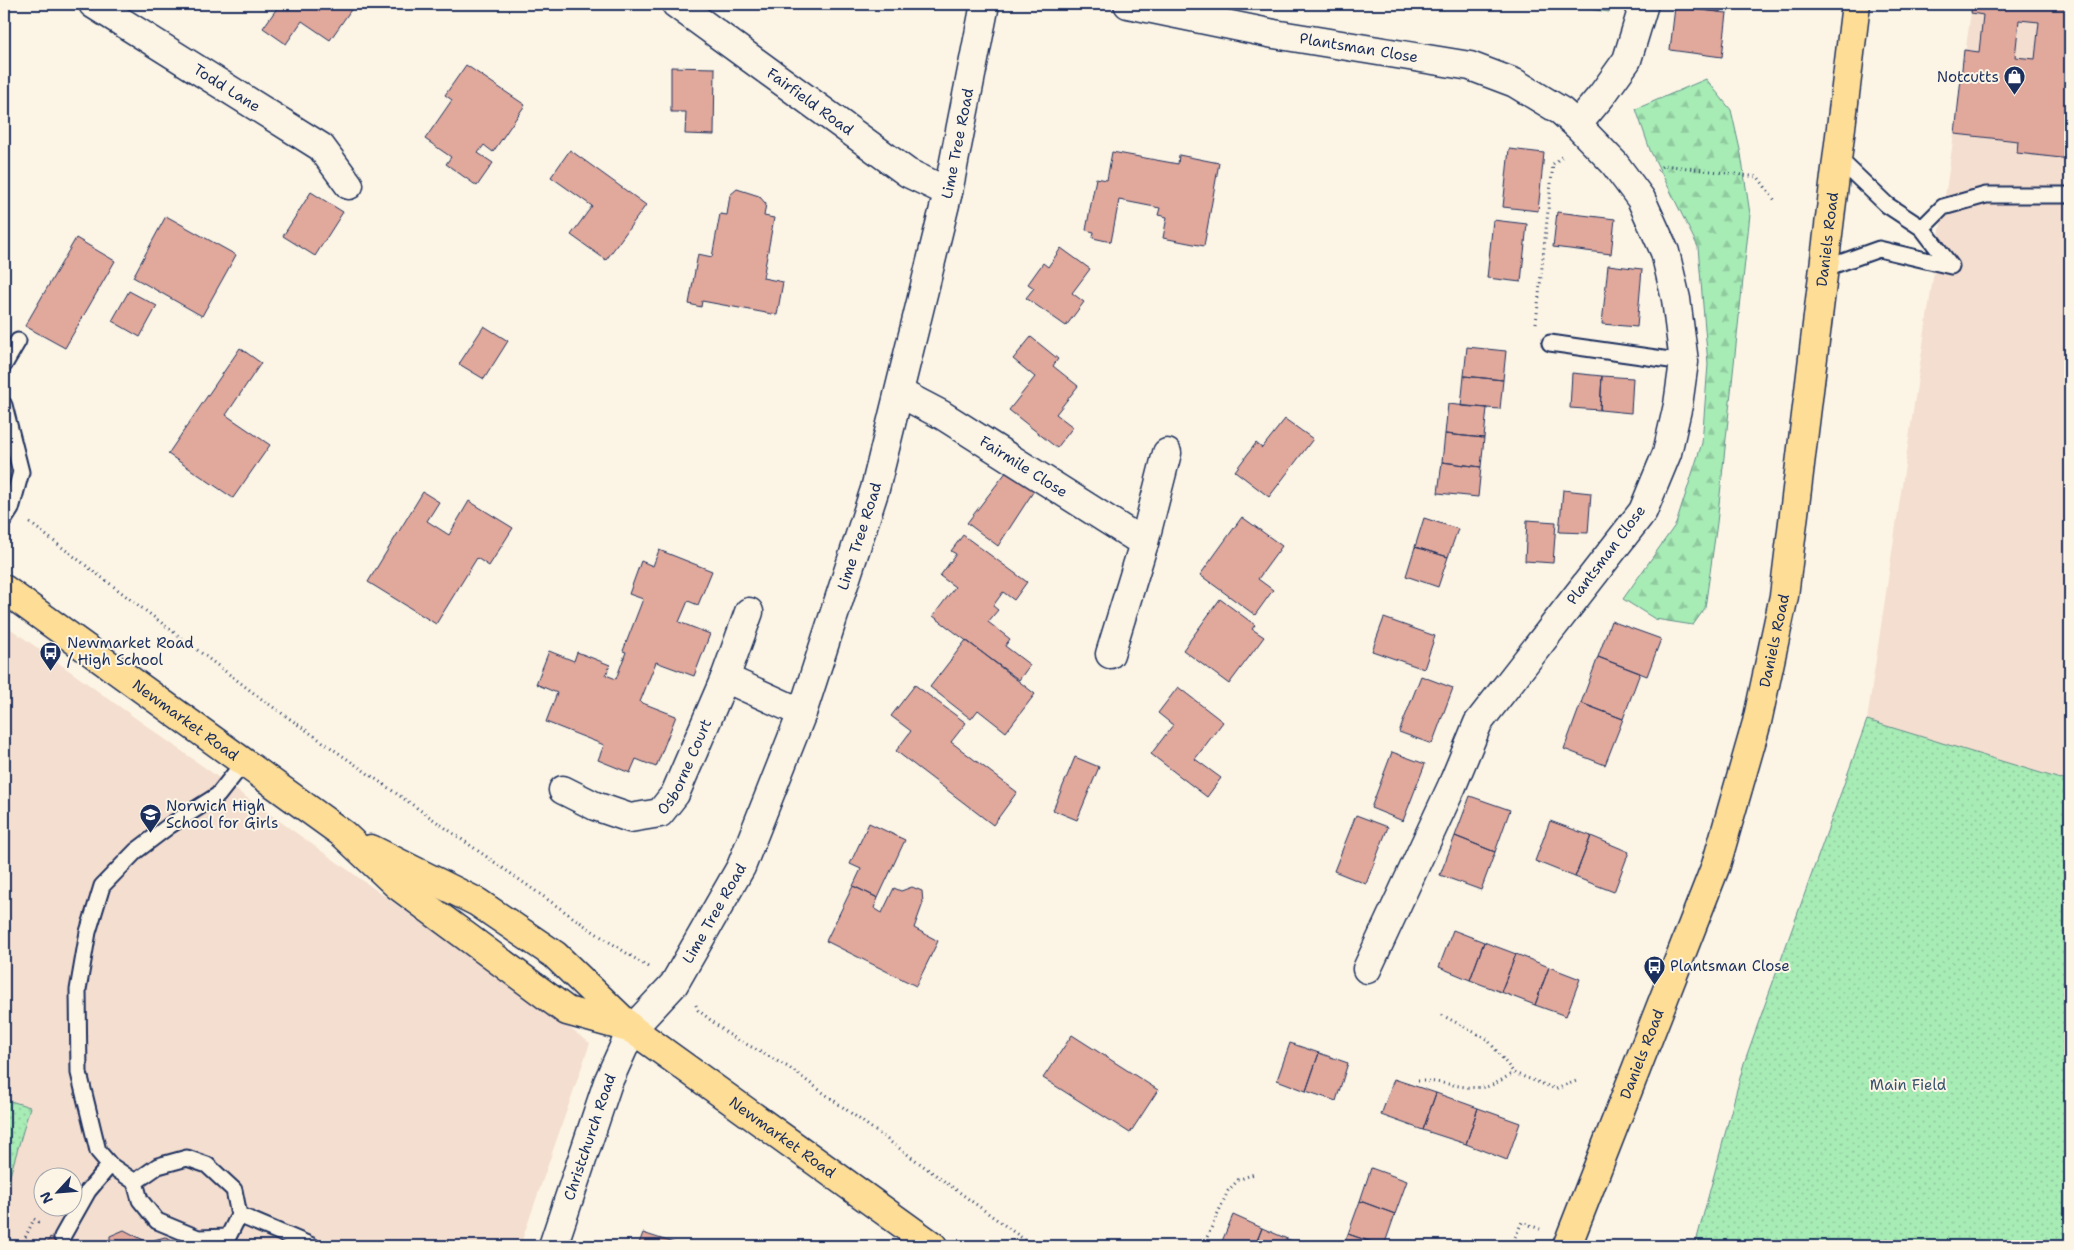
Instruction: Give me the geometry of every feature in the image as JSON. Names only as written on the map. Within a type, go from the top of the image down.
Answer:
[{"type":"main road","name":"Daniels Road","points":[[1566,1246],[1716,865],[1757,722],[1784,596],[1856,4]]},
{"type":"main road","name":"Newmarket Road","points":[[4,588],[343,834],[398,885],[567,1011],[632,1029]]},
{"type":"main road","name":"Newmarket Road","points":[[343,834],[484,907],[555,955],[632,1029],[933,1246]]},
{"type":"street","name":"Todd Lane","points":[[94,4],[320,147],[349,185]]},
{"type":"street","name":"Fairfield Road","points":[[676,4],[908,173],[948,192]]},
{"type":"street","name":"Lime Tree Road","points":[[632,1029],[674,984],[742,867],[802,713],[875,489],[900,393],[948,192],[985,4]]},
{"type":"street","name":"Plantsman Close","points":[[1128,4],[1274,34],[1470,66],[1515,84],[1561,111],[1614,163],[1641,199],[1665,252],[1676,300],[1684,362],[1678,405],[1667,453],[1643,511],[1478,723],[1452,786],[1367,969]]},
{"type":"street","points":[[1582,130],[1602,95],[1627,60],[1644,4]]},
{"type":"street","name":"Fairmile Close","points":[[900,393],[950,421],[1144,543]]},
{"type":"street","points":[[1110,654],[1144,543],[1167,453]]},
{"type":"street","name":"Osborne Court","points":[[563,790],[596,806],[630,818],[660,814],[675,794],[725,678],[749,612]]},
{"type":"street","points":[[725,678],[802,713]]},
{"type":"street","name":"Christchurch Road","points":[[553,1246],[608,1082],[632,1029]]},
{"type":"lane","points":[[1823,269],[1879,249],[1951,266],[1922,228],[1887,204],[1838,158]]},
{"type":"lane","points":[[1922,228],[1943,207],[1986,194],[2070,195]]},
{"type":"lane","points":[[4,365],[18,341]]},
{"type":"lane","points":[[1550,343],[1684,362]]},
{"type":"lane","points":[[4,405],[21,472],[8,515]]},
{"type":"lane","points":[[135,1182],[158,1166],[187,1158],[207,1165],[234,1190],[239,1215],[228,1237],[198,1238],[156,1221],[140,1200],[135,1182],[110,1165],[98,1151],[79,1073],[78,990],[88,932],[102,886],[136,851],[169,826],[218,795],[244,762]]},
{"type":"lane","points":[[62,1237],[88,1191],[110,1165]]},
{"type":"lane","points":[[239,1215],[312,1246]]},
{"type":"path","points":[[1550,343],[1536,323],[1553,164],[1582,130]]},
{"type":"path","points":[[1633,189],[1664,165],[1758,177],[1776,202]]},
{"type":"path","points":[[8,515],[263,700],[594,932],[674,984],[693,994],[698,1010],[728,1034],[788,1067],[1033,1246]]},
{"type":"path","points":[[1442,1015],[1488,1039],[1514,1073],[1556,1089],[1579,1080]]},
{"type":"path","points":[[1418,1081],[1451,1086],[1487,1087],[1514,1073]]},
{"type":"path","points":[[1203,1246],[1228,1191],[1238,1180],[1254,1174]]},
{"type":"path","points":[[1511,1246],[1522,1222]]},
{"type":"shaded area","points":[[1972,4],[2070,4],[2070,782],[1867,720]]},
{"type":"shaded area","name":"Norwich High School for Girls","points":[[4,624],[590,1043],[520,1246],[4,1246]]},
{"type":"green space","points":[[1556,4],[1610,4],[1609,12]]},
{"type":"green space","points":[[1706,79],[1731,110],[1741,154],[1750,214],[1717,523],[1705,608],[1693,625],[1655,619],[1623,599],[1676,524],[1702,443],[1708,364],[1698,247],[1650,150],[1636,109]]},
{"type":"green space","name":"Main Field","points":[[1867,720],[2070,782],[2070,1246],[1695,1246],[1744,1063]]},
{"type":"green space","points":[[4,1099],[30,1107],[4,1196]]},
{"type":"building","points":[[280,4],[355,4],[330,40],[302,21],[286,44],[263,28]]},
{"type":"building","points":[[1680,4],[1721,4],[1720,12],[1679,7]]},
{"type":"building","name":"Notcutts","points":[[1972,4],[2070,4],[2070,159],[2017,153],[2018,141],[1955,134],[1964,50],[1979,52],[1983,15],[1971,13]],"holes":[[[2019,20],[2039,22],[2035,59],[2015,57]]]},
{"type":"building","points":[[1675,7],[1727,13],[1722,57],[1670,50]]},
{"type":"building","points":[[466,65],[525,105],[493,152],[484,145],[478,153],[493,163],[477,186],[446,164],[451,157],[425,139],[452,100],[445,95]]},
{"type":"building","points":[[671,67],[715,68],[714,135],[685,134],[686,112],[671,112]]},
{"type":"building","points":[[1509,149],[1544,153],[1538,211],[1503,207]]},
{"type":"building","points":[[570,150],[646,205],[606,260],[571,235],[592,206],[551,177]]},
{"type":"building","points":[[1112,152],[1178,164],[1179,155],[1219,163],[1204,246],[1163,238],[1167,217],[1158,215],[1160,208],[1119,200],[1111,242],[1093,238],[1094,232],[1086,230],[1096,178],[1107,180]]},
{"type":"building","points":[[737,189],[759,196],[766,204],[764,216],[774,218],[763,278],[783,282],[777,315],[702,301],[701,307],[689,304],[698,254],[712,257],[720,214],[727,215],[730,195]]},
{"type":"building","points":[[311,192],[343,212],[315,256],[283,236]]},
{"type":"building","points":[[1557,212],[1615,219],[1611,254],[1553,247]]},
{"type":"building","points":[[166,216],[236,255],[202,316],[133,277]]},
{"type":"building","points":[[1493,220],[1527,224],[1521,282],[1487,278]]},
{"type":"building","points":[[76,238],[115,261],[65,348],[25,326]]},
{"type":"building","points":[[1061,248],[1090,269],[1072,293],[1084,302],[1066,326],[1026,298],[1034,288],[1028,284],[1043,263],[1048,267]]},
{"type":"building","points":[[1608,265],[1642,269],[1637,327],[1602,324]]},
{"type":"building","points":[[129,291],[157,306],[140,337],[112,321]]},
{"type":"building","points":[[484,326],[508,341],[484,379],[459,364]]},
{"type":"building","points":[[1031,337],[1058,359],[1053,366],[1078,386],[1056,414],[1073,427],[1057,448],[1009,410],[1035,377],[1013,359]]},
{"type":"building","points":[[1467,347],[1506,351],[1503,380],[1464,376]]},
{"type":"building","points":[[240,348],[261,363],[226,415],[270,445],[233,498],[168,454]]},
{"type":"building","points":[[1572,373],[1602,376],[1600,410],[1570,408]]},
{"type":"building","points":[[1464,376],[1503,380],[1500,409],[1461,406]]},
{"type":"building","points":[[1602,376],[1633,378],[1631,413],[1600,410]]},
{"type":"building","points":[[1448,404],[1487,408],[1484,438],[1445,434]]},
{"type":"building","points":[[1285,419],[1313,439],[1269,497],[1235,471],[1256,443],[1262,448]]},
{"type":"building","points":[[1445,434],[1484,438],[1481,467],[1442,462]]},
{"type":"building","points":[[1442,462],[1481,467],[1478,497],[1438,493]]},
{"type":"building","points":[[1007,471],[1035,489],[998,546],[967,523]]},
{"type":"building","points":[[1563,490],[1591,493],[1588,533],[1559,532]]},
{"type":"building","points":[[423,492],[439,502],[427,521],[449,535],[469,501],[513,528],[489,566],[477,558],[436,624],[368,582]]},
{"type":"building","points":[[1242,517],[1282,546],[1258,579],[1273,590],[1255,615],[1200,575]]},
{"type":"building","points":[[1424,518],[1458,529],[1448,557],[1415,547]]},
{"type":"building","points":[[1527,520],[1556,522],[1553,563],[1525,561]]},
{"type":"building","points":[[963,535],[1027,582],[1014,600],[1003,592],[993,606],[998,610],[988,622],[1010,639],[1005,646],[1030,665],[1019,680],[933,616],[955,587],[940,576],[956,554],[951,551]]},
{"type":"building","points":[[1415,547],[1448,557],[1438,587],[1406,576]]},
{"type":"building","points":[[659,550],[712,571],[698,605],[688,601],[679,622],[710,634],[694,676],[656,662],[640,702],[676,716],[656,767],[636,759],[630,773],[598,760],[604,745],[546,722],[557,693],[536,684],[549,651],[574,661],[577,652],[610,665],[606,675],[616,679],[626,652],[623,651],[643,599],[629,594],[641,561],[653,566]]},
{"type":"building","points":[[1220,599],[1255,625],[1252,629],[1264,637],[1229,684],[1183,650]]},
{"type":"building","points":[[1384,618],[1435,636],[1424,669],[1372,651]]},
{"type":"building","points":[[1611,621],[1661,639],[1647,676],[1598,657]]},
{"type":"building","points":[[966,640],[1035,694],[1006,732],[978,710],[971,719],[930,687]]},
{"type":"building","points":[[1598,657],[1640,673],[1623,719],[1581,703]]},
{"type":"building","points":[[1421,676],[1453,688],[1432,744],[1399,732]]},
{"type":"building","points":[[915,685],[966,723],[951,742],[1017,792],[993,825],[896,751],[911,731],[891,716]]},
{"type":"building","points":[[1178,687],[1223,722],[1195,759],[1221,778],[1207,797],[1151,754],[1173,725],[1158,713]]},
{"type":"building","points":[[1581,703],[1623,719],[1605,765],[1564,749]]},
{"type":"building","points":[[1392,752],[1425,764],[1403,821],[1371,808]]},
{"type":"building","points":[[1075,757],[1099,767],[1077,820],[1053,810]]},
{"type":"building","points":[[1470,796],[1510,810],[1495,852],[1455,836]]},
{"type":"building","points":[[1356,815],[1388,827],[1366,884],[1334,871]]},
{"type":"building","points":[[1550,821],[1591,836],[1575,877],[1535,861]]},
{"type":"building","points":[[869,823],[905,840],[878,898],[853,886],[861,869],[850,864]]},
{"type":"building","points":[[1455,836],[1495,852],[1481,890],[1440,875]]},
{"type":"building","points":[[1591,836],[1629,852],[1614,892],[1575,877]]},
{"type":"building","points":[[853,886],[878,898],[874,908],[882,913],[894,888],[901,891],[912,887],[922,891],[923,903],[914,928],[938,941],[916,986],[826,941]]},
{"type":"building","points":[[1453,930],[1484,942],[1470,980],[1439,967]]},
{"type":"building","points":[[1484,942],[1516,954],[1501,992],[1470,980]]},
{"type":"building","points":[[1516,954],[1549,967],[1535,1005],[1501,992]]},
{"type":"building","points":[[1549,967],[1580,979],[1566,1016],[1535,1005]]},
{"type":"building","points":[[1072,1035],[1158,1090],[1130,1133],[1043,1078]]},
{"type":"building","points":[[1290,1043],[1319,1053],[1306,1091],[1277,1080]]},
{"type":"building","points":[[1319,1053],[1348,1063],[1336,1101],[1306,1091]]},
{"type":"building","points":[[1394,1079],[1436,1093],[1423,1130],[1381,1115]]},
{"type":"building","points":[[1436,1093],[1478,1108],[1466,1144],[1423,1130]]},
{"type":"building","points":[[1478,1108],[1520,1123],[1507,1160],[1466,1144]]},
{"type":"building","points":[[1371,1168],[1407,1181],[1395,1214],[1360,1201]]},
{"type":"building","points":[[1360,1201],[1395,1214],[1384,1246],[1348,1234]]},
{"type":"building","points":[[1233,1215],[1262,1228],[1255,1246],[1220,1246]]},
{"type":"building","points":[[1262,1228],[1292,1241],[1290,1246],[1255,1246]]},
{"type":"building","points":[[124,1230],[151,1244],[154,1240],[165,1237],[173,1240],[178,1246],[110,1246],[110,1236]]},
{"type":"building","points":[[643,1233],[683,1246],[638,1246]]},
{"type":"building","points":[[1348,1234],[1382,1246],[1343,1246]]},
{"type":"building","points":[[50,1237],[68,1246],[46,1246]]},
{"type":"building","points":[[1292,1241],[1305,1246],[1290,1246]]},
{"type":"place","name":"Notcutts","points":[[2015,96]]},
{"type":"place","name":"Newmarket Road / High School","points":[[51,671]]},
{"type":"place","name":"Norwich High School for Girls","points":[[150,834]]},
{"type":"place","name":"Plantsman Close","points":[[1654,985]]}]
